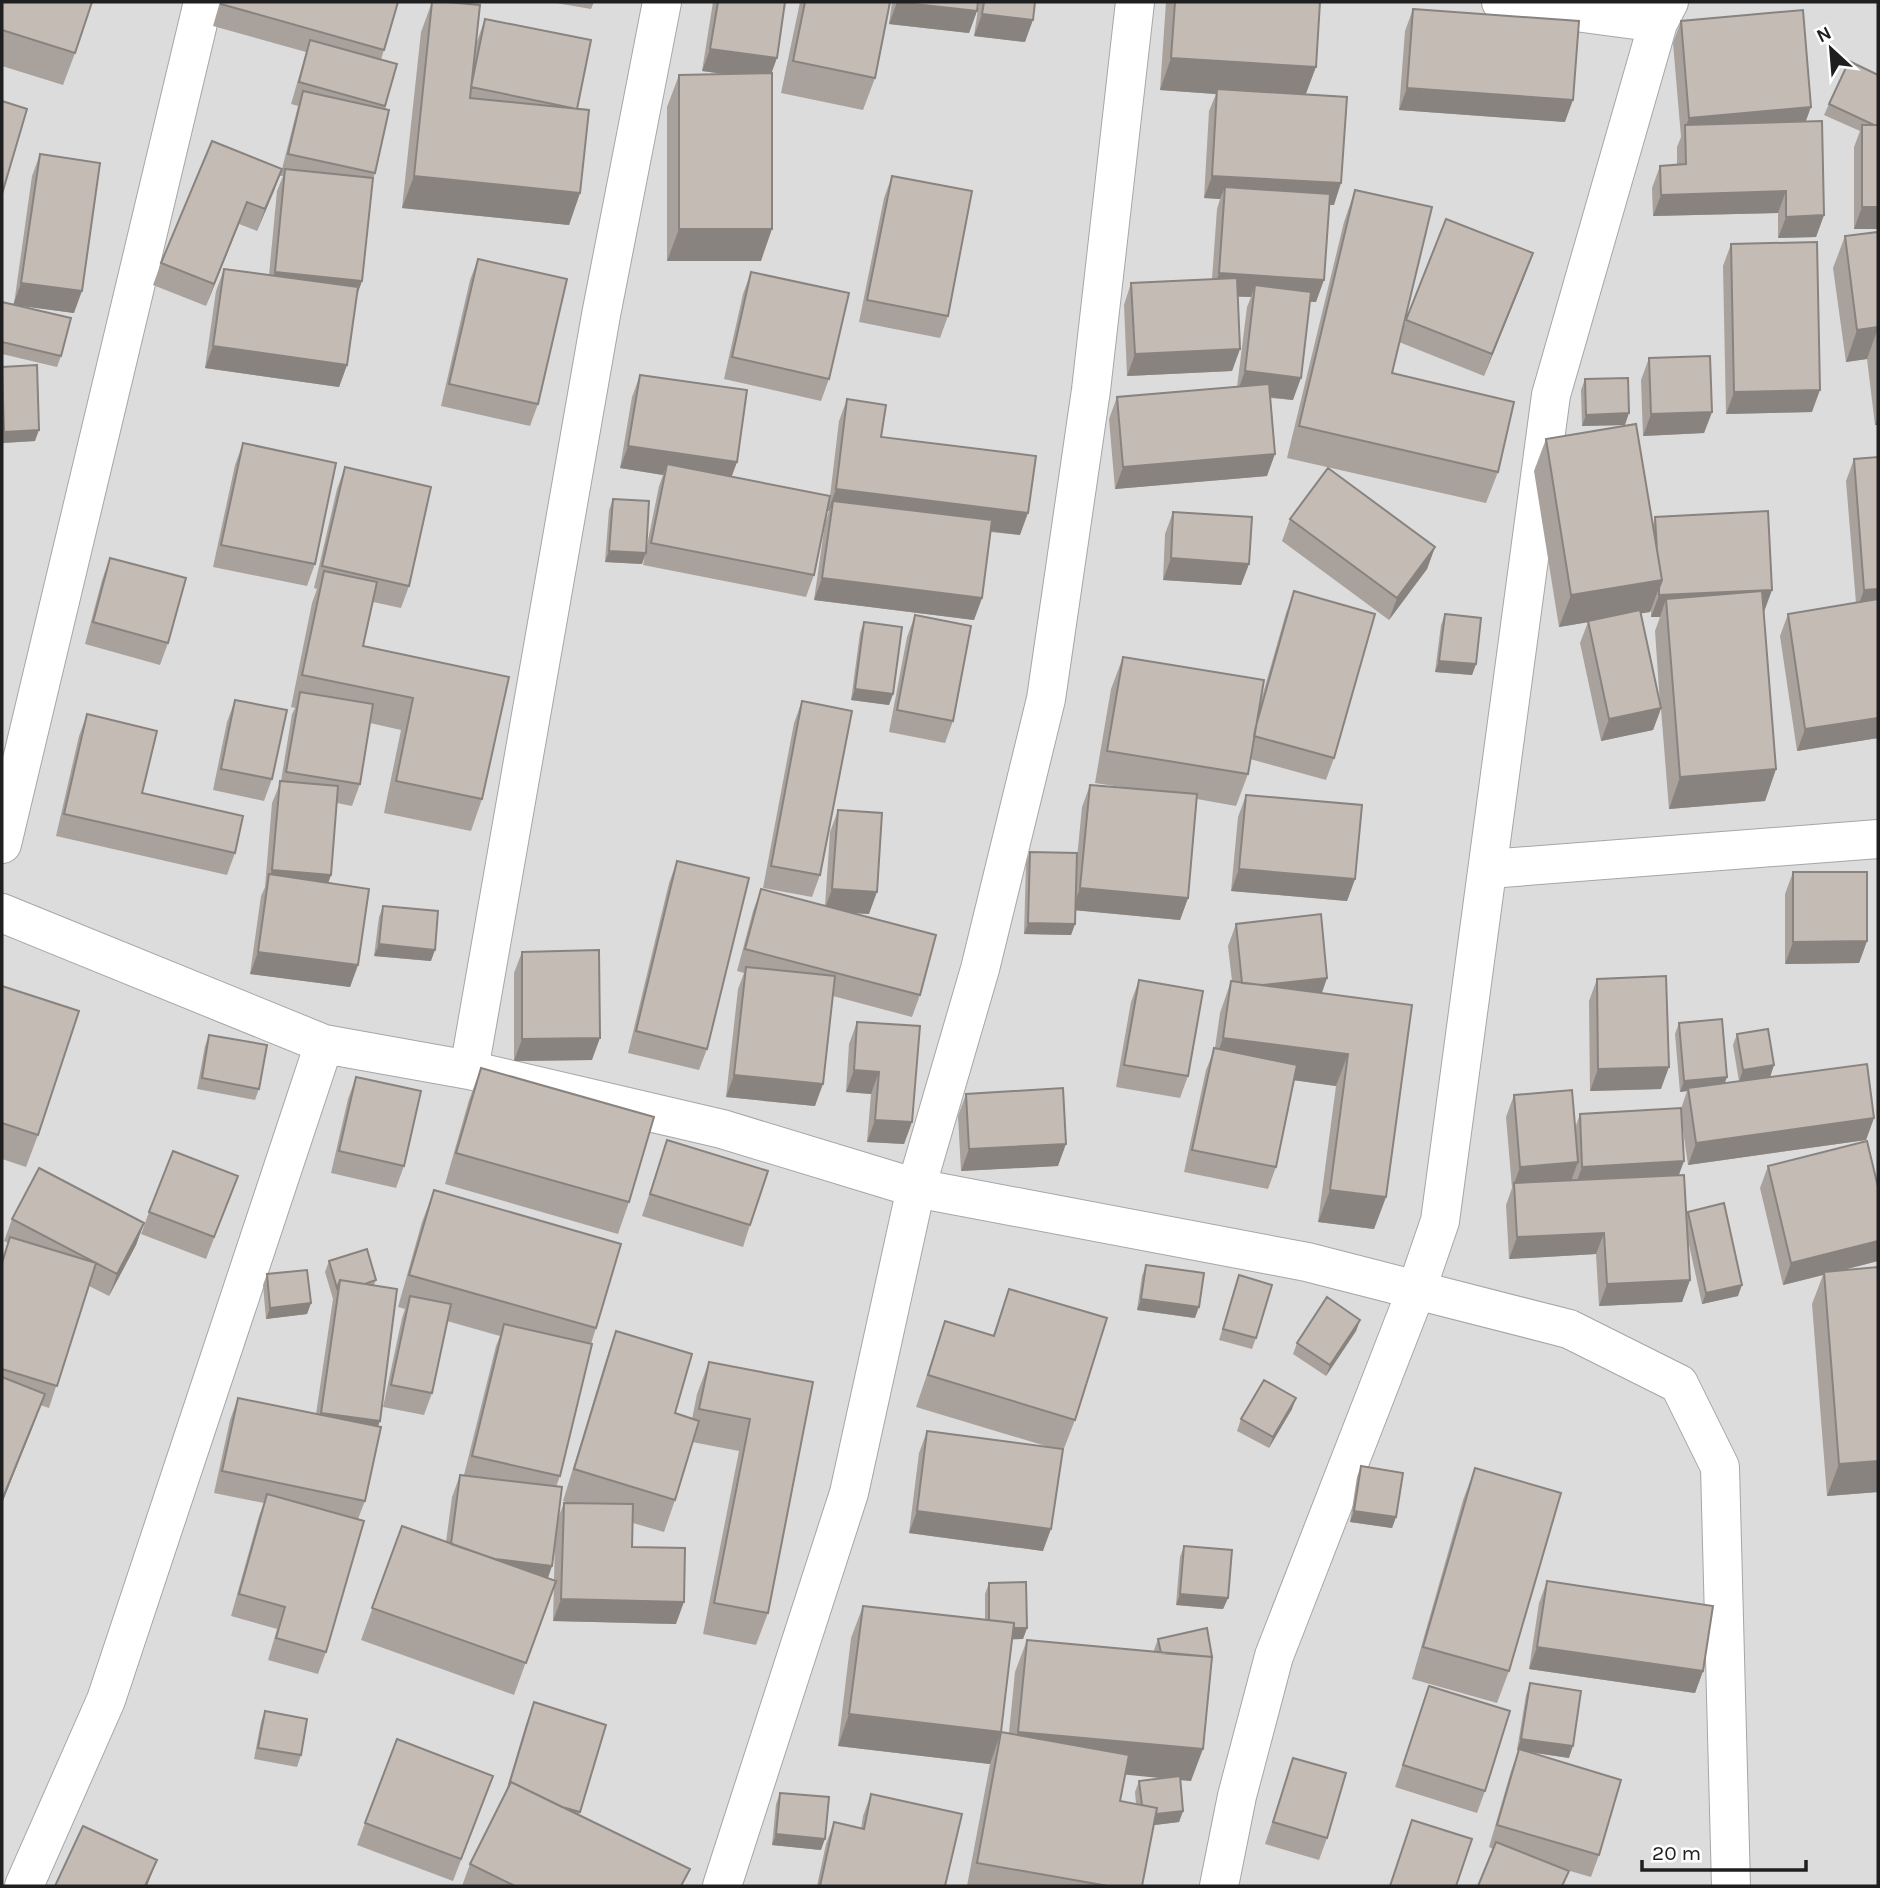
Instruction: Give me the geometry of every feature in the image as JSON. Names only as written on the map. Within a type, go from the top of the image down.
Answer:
[{"type":"street","points":[[2,844],[203,2]]},
{"type":"street","points":[[469,1070],[601,315],[662,2]]},
{"type":"street","points":[[722,1886],[849,1493],[916,1188],[980,969],[1046,699],[1091,390],[1135,2]]},
{"type":"street","points":[[1219,1886],[1237,1796],[1274,1656],[1416,1292],[1440,1221],[1551,395],[1664,12],[1501,2]]},
{"type":"street","points":[[1489,869],[1878,839]]},
{"type":"street","points":[[2,913],[324,1044],[469,1070],[722,1129],[916,1188],[1307,1262],[1569,1329],[1679,1384],[1720,1467],[1731,1886]]},
{"type":"street","points":[[24,1886],[106,1700],[324,1044]]},
{"type":"shaded area","points":[[2,2],[1878,2],[1878,1886],[2,1886]]},
{"type":"building","points":[[2,2],[92,2],[75,53],[2,30]]},
{"type":"building","points":[[398,2],[384,50],[221,4]]},
{"type":"building","points":[[432,2],[480,5],[470,98],[589,110],[580,193],[414,176]]},
{"type":"building","points":[[718,2],[785,2],[777,58],[710,49]]},
{"type":"building","points":[[805,2],[890,2],[875,78],[793,61]]},
{"type":"building","points":[[897,2],[978,2],[977,11]]},
{"type":"building","points":[[984,2],[1035,2],[1033,20],[982,14]]},
{"type":"building","points":[[1175,2],[1320,2],[1316,67],[1171,58]]},
{"type":"building","points":[[1413,9],[1579,21],[1573,100],[1407,88]]},
{"type":"building","points":[[1803,10],[1811,107],[1689,118],[1681,21]]},
{"type":"building","points":[[485,19],[591,40],[577,109],[471,87]]},
{"type":"building","points":[[310,40],[397,64],[385,106],[299,82]]},
{"type":"building","points":[[1849,61],[1878,75],[1878,125],[1829,104]]},
{"type":"building","points":[[772,73],[772,229],[679,229],[679,75]]},
{"type":"building","points":[[1217,89],[1347,97],[1341,183],[1212,176]]},
{"type":"building","points":[[303,91],[389,110],[375,173],[288,154]]},
{"type":"building","points":[[2,101],[27,109],[2,194]]},
{"type":"building","points":[[1822,121],[1824,215],[1786,217],[1786,191],[1661,195],[1660,166],[1686,164],[1685,125]]},
{"type":"building","points":[[1862,125],[1878,125],[1878,207],[1862,207]]},
{"type":"building","points":[[212,141],[282,169],[265,209],[247,202],[214,284],[161,263]]},
{"type":"building","points":[[40,154],[100,163],[82,291],[21,283]]},
{"type":"building","points":[[285,169],[373,178],[362,281],[275,272]]},
{"type":"building","points":[[892,176],[972,191],[948,316],[867,300]]},
{"type":"building","points":[[1225,187],[1330,194],[1324,280],[1219,273]]},
{"type":"building","points":[[1355,190],[1432,207],[1392,373],[1514,402],[1498,472],[1299,426]]},
{"type":"building","points":[[1446,219],[1533,253],[1492,354],[1406,320]]},
{"type":"building","points":[[1878,232],[1878,327],[1857,330],[1845,236]]},
{"type":"building","points":[[1817,242],[1820,390],[1734,392],[1731,244]]},
{"type":"building","points":[[478,259],[567,279],[538,404],[449,384]]},
{"type":"building","points":[[224,269],[358,287],[347,365],[213,346]]},
{"type":"building","points":[[751,272],[849,293],[829,379],[732,357]]},
{"type":"building","points":[[1237,278],[1240,349],[1135,354],[1131,283]]},
{"type":"building","points":[[1255,285],[1311,292],[1301,378],[1245,371]]},
{"type":"building","points":[[2,302],[71,318],[61,356],[2,342]]},
{"type":"building","points":[[1710,356],[1712,412],[1651,414],[1649,358]]},
{"type":"building","points":[[37,365],[39,430],[4,432],[2,367]]},
{"type":"building","points":[[640,375],[747,390],[737,462],[628,446]]},
{"type":"building","points":[[1628,378],[1629,413],[1586,415],[1585,379]]},
{"type":"building","points":[[1269,384],[1275,454],[1123,467],[1117,397]]},
{"type":"building","points":[[847,399],[886,405],[881,437],[1036,456],[1028,513],[836,489]]},
{"type":"building","points":[[1636,424],[1662,580],[1571,595],[1546,439]]},
{"type":"building","points":[[243,443],[336,463],[315,564],[221,545]]},
{"type":"building","points":[[1878,457],[1878,589],[1864,590],[1854,459]]},
{"type":"building","points":[[667,464],[830,496],[814,575],[651,543]]},
{"type":"building","points":[[345,467],[431,487],[409,586],[322,566]]},
{"type":"building","points":[[1328,468],[1435,547],[1397,598],[1290,519]]},
{"type":"building","points":[[613,499],[649,501],[646,553],[609,551]]},
{"type":"building","points":[[833,501],[992,520],[982,598],[822,578]]},
{"type":"building","points":[[1768,511],[1772,590],[1659,595],[1662,580],[1655,517]]},
{"type":"building","points":[[1173,512],[1252,517],[1249,564],[1171,558]]},
{"type":"building","points":[[110,558],[186,578],[168,643],[93,622]]},
{"type":"building","points":[[324,571],[377,582],[363,646],[509,677],[482,799],[396,781],[413,698],[302,675]]},
{"type":"building","points":[[1294,591],[1375,614],[1334,758],[1254,736]]},
{"type":"building","points":[[1762,591],[1776,769],[1680,777],[1666,599]]},
{"type":"building","points":[[1878,599],[1878,718],[1805,729],[1788,614]]},
{"type":"building","points":[[1640,610],[1661,708],[1609,719],[1588,621]]},
{"type":"building","points":[[1445,614],[1481,618],[1476,664],[1439,661]]},
{"type":"building","points":[[915,615],[971,626],[953,721],[897,710]]},
{"type":"building","points":[[864,622],[902,627],[893,694],[855,689]]},
{"type":"building","points":[[1123,657],[1264,680],[1248,774],[1107,751]]},
{"type":"building","points":[[300,692],[373,704],[360,784],[286,772]]},
{"type":"building","points":[[235,700],[287,710],[272,779],[221,769]]},
{"type":"building","points":[[802,701],[852,711],[820,875],[771,866]]},
{"type":"building","points":[[87,714],[157,731],[142,793],[243,816],[235,853],[64,814]]},
{"type":"building","points":[[280,781],[338,786],[331,875],[272,870]]},
{"type":"building","points":[[1090,785],[1197,794],[1188,898],[1080,888]]},
{"type":"building","points":[[1246,795],[1362,805],[1355,879],[1239,869]]},
{"type":"building","points":[[838,810],[882,813],[877,892],[832,889]]},
{"type":"building","points":[[1030,852],[1077,853],[1075,924],[1028,923]]},
{"type":"building","points":[[677,861],[749,878],[707,1049],[636,1031]]},
{"type":"building","points":[[1793,872],[1867,872],[1867,941],[1793,942]]},
{"type":"building","points":[[269,874],[369,889],[358,965],[258,952]]},
{"type":"building","points":[[761,889],[936,935],[920,995],[745,949]]},
{"type":"building","points":[[383,906],[438,911],[435,950],[379,944]]},
{"type":"building","points":[[1321,914],[1327,978],[1263,985],[1242,983],[1236,924]]},
{"type":"building","points":[[599,950],[600,1038],[522,1039],[522,952]]},
{"type":"building","points":[[746,967],[835,976],[823,1084],[734,1075]]},
{"type":"building","points":[[1666,976],[1669,1067],[1598,1069],[1597,979]]},
{"type":"building","points":[[1139,980],[1203,991],[1188,1076],[1124,1065]]},
{"type":"building","points":[[1231,981],[1412,1005],[1386,1197],[1330,1190],[1348,1054],[1223,1038]]},
{"type":"building","points":[[2,986],[79,1011],[38,1135],[2,1123]]},
{"type":"building","points":[[1722,1019],[1727,1077],[1684,1081],[1679,1023]]},
{"type":"building","points":[[857,1022],[920,1026],[912,1122],[875,1120],[879,1072],[854,1070]]},
{"type":"building","points":[[1768,1029],[1774,1065],[1743,1070],[1737,1034]]},
{"type":"building","points":[[209,1035],[267,1045],[259,1089],[202,1078]]},
{"type":"building","points":[[1214,1048],[1297,1065],[1276,1167],[1192,1150]]},
{"type":"building","points":[[1867,1064],[1874,1118],[1696,1143],[1688,1088]]},
{"type":"building","points":[[481,1068],[654,1117],[629,1202],[456,1153]]},
{"type":"building","points":[[356,1077],[421,1091],[404,1166],[339,1151]]},
{"type":"building","points":[[1063,1088],[1066,1144],[969,1149],[966,1094]]},
{"type":"building","points":[[1572,1090],[1578,1162],[1520,1167],[1514,1095]]},
{"type":"building","points":[[1681,1108],[1684,1161],[1582,1167],[1580,1114]]},
{"type":"building","points":[[667,1140],[768,1171],[750,1225],[650,1194]]},
{"type":"building","points":[[1867,1141],[1878,1187],[1878,1241],[1791,1263],[1768,1166]]},
{"type":"building","points":[[173,1151],[238,1176],[214,1237],[149,1212]]},
{"type":"building","points":[[39,1168],[144,1223],[117,1274],[12,1219]]},
{"type":"building","points":[[1684,1175],[1690,1280],[1607,1284],[1604,1233],[1517,1237],[1514,1183]]},
{"type":"building","points":[[434,1190],[621,1244],[596,1328],[409,1275]]},
{"type":"building","points":[[1724,1203],[1742,1285],[1706,1293],[1688,1212]]},
{"type":"building","points":[[10,1237],[96,1263],[57,1386],[2,1369],[2,1263]]},
{"type":"building","points":[[367,1249],[376,1280],[365,1284],[340,1280],[337,1288],[329,1261]]},
{"type":"building","points":[[1146,1265],[1204,1273],[1199,1307],[1141,1299]]},
{"type":"building","points":[[1878,1267],[1878,1461],[1839,1464],[1824,1272]]},
{"type":"building","points":[[307,1270],[311,1303],[270,1308],[267,1274]]},
{"type":"building","points":[[1239,1275],[1272,1285],[1256,1338],[1223,1329]]},
{"type":"building","points":[[340,1280],[397,1289],[380,1421],[321,1413]]},
{"type":"building","points":[[1009,1289],[1107,1318],[1075,1420],[928,1375],[945,1321],[994,1336]]},
{"type":"building","points":[[410,1296],[451,1304],[432,1393],[391,1385]]},
{"type":"building","points":[[1327,1297],[1360,1320],[1330,1365],[1297,1343]]},
{"type":"building","points":[[504,1324],[592,1344],[560,1476],[472,1456]]},
{"type":"building","points":[[616,1331],[692,1354],[675,1413],[699,1421],[675,1500],[574,1469]]},
{"type":"building","points":[[709,1362],[813,1382],[768,1613],[714,1603],[750,1419],[699,1409]]},
{"type":"building","points":[[2,1377],[45,1394],[2,1500]]},
{"type":"building","points":[[1264,1380],[1296,1398],[1273,1437],[1241,1419]]},
{"type":"building","points":[[238,1398],[381,1427],[365,1501],[222,1471]]},
{"type":"building","points":[[927,1431],[1063,1449],[1051,1529],[917,1511]]},
{"type":"building","points":[[1361,1466],[1403,1473],[1396,1517],[1354,1511]]},
{"type":"building","points":[[1475,1468],[1561,1493],[1509,1671],[1423,1647]]},
{"type":"building","points":[[460,1475],[562,1487],[552,1566],[495,1559],[451,1544]]},
{"type":"building","points":[[267,1494],[364,1521],[326,1652],[276,1638],[285,1607],[239,1594]]},
{"type":"building","points":[[564,1503],[633,1504],[632,1547],[685,1548],[684,1602],[561,1599]]},
{"type":"building","points":[[402,1526],[556,1581],[526,1663],[372,1608]]},
{"type":"building","points":[[1184,1546],[1232,1550],[1228,1598],[1180,1594]]},
{"type":"building","points":[[1547,1581],[1713,1606],[1703,1671],[1537,1647]]},
{"type":"building","points":[[1026,1582],[1027,1628],[1014,1628],[1014,1623],[989,1620],[989,1583]]},
{"type":"building","points":[[863,1606],[1014,1623],[1001,1732],[849,1714]]},
{"type":"building","points":[[1207,1628],[1212,1657],[1161,1653],[1158,1639]]},
{"type":"building","points":[[1027,1640],[1212,1657],[1203,1749],[1018,1732]]},
{"type":"building","points":[[1530,1683],[1581,1691],[1573,1746],[1521,1739]]},
{"type":"building","points":[[1429,1686],[1510,1711],[1485,1791],[1403,1765]]},
{"type":"building","points":[[534,1702],[606,1725],[580,1812],[562,1807],[511,1782],[509,1785]]},
{"type":"building","points":[[265,1711],[307,1719],[301,1755],[258,1748]]},
{"type":"building","points":[[1001,1732],[1129,1755],[1120,1801],[1157,1808],[1142,1886],[1108,1886],[977,1863]]},
{"type":"building","points":[[397,1739],[493,1776],[461,1859],[365,1823]]},
{"type":"building","points":[[1519,1749],[1621,1780],[1599,1855],[1497,1825]]},
{"type":"building","points":[[1293,1758],[1346,1773],[1327,1838],[1273,1822]]},
{"type":"building","points":[[1180,1776],[1183,1811],[1156,1814],[1157,1808],[1142,1805],[1139,1781]]},
{"type":"building","points":[[511,1782],[690,1869],[681,1886],[515,1886],[470,1864]]},
{"type":"building","points":[[780,1793],[829,1797],[825,1839],[776,1834]]},
{"type":"building","points":[[871,1794],[962,1814],[945,1886],[820,1886],[834,1822],[864,1829]]},
{"type":"building","points":[[1412,1820],[1472,1839],[1456,1886],[1390,1886]]},
{"type":"building","points":[[83,1826],[157,1860],[145,1886],[55,1886]]},
{"type":"building","points":[[1496,1842],[1569,1871],[1562,1886],[1478,1886]]}]
